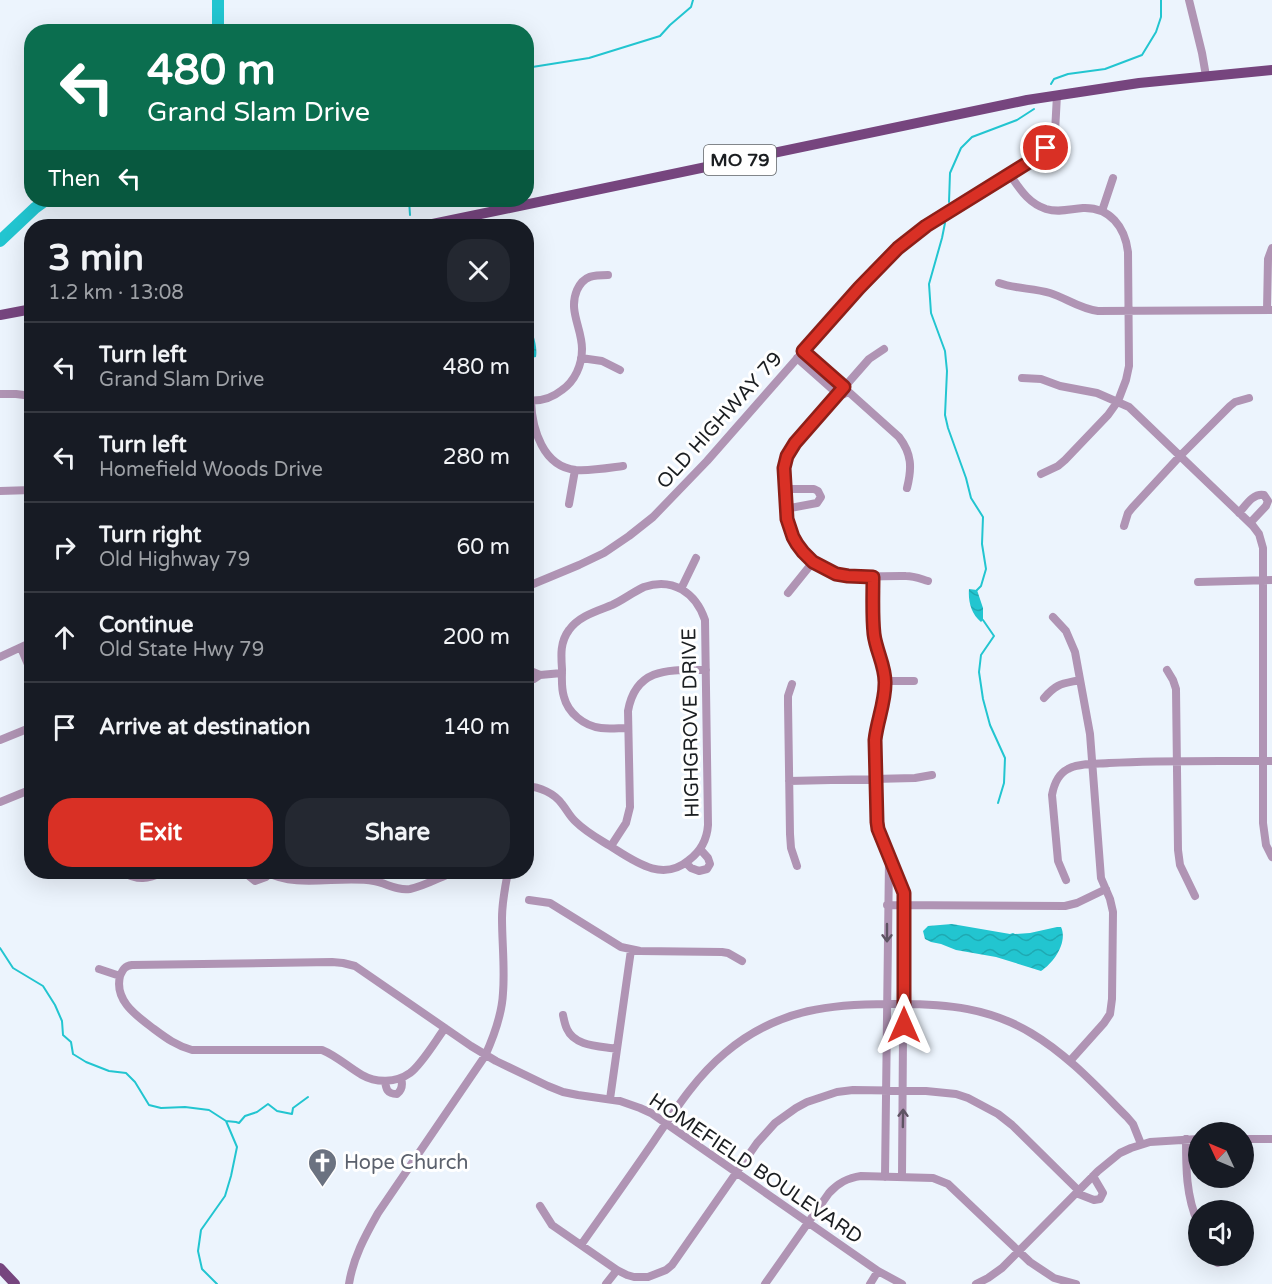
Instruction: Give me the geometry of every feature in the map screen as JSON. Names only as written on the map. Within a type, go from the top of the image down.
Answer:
[{"type":"main road","name":"MO 79","points":[[534,203],[1057,95],[1101,88],[1272,70]]},
{"type":"main road","name":"MO 79","points":[[457,219],[514,207]]},
{"type":"main road","points":[[0,315],[24,310]]},
{"type":"main road","points":[[0,1268],[15,1284]]},
{"type":"street","points":[[1189,0],[1206,76]]},
{"type":"street","name":"OLD HIGHWAY 79","points":[[534,584],[604,553],[653,517],[699,469],[859,288],[898,248],[939,217],[1034,159],[1050,143],[1055,132],[1057,95]]},
{"type":"street","points":[[1010,175],[1035,205],[1058,212],[1083,208],[1102,211],[1113,218],[1127,240],[1129,366],[1126,380],[1118,401],[1108,415],[1065,460],[1041,474]]},
{"type":"street","points":[[1102,211],[1113,178]]},
{"type":"street","points":[[999,284],[1047,292],[1087,310],[1270,310],[1268,259],[1272,248]]},
{"type":"street","points":[[534,399],[550,397],[566,387],[572,380],[581,358],[582,346],[573,309],[575,294],[584,279],[594,275],[608,275]]},
{"type":"street","points":[[884,349],[869,359],[790,449],[784,468],[785,509],[793,537],[803,552],[813,562],[836,574],[873,577],[906,576],[928,581]]},
{"type":"street","points":[[803,351],[842,389],[892,431],[906,447],[910,467],[907,488]]},
{"type":"street","points":[[581,358],[602,361],[620,370]]},
{"type":"street","points":[[796,358],[832,389],[842,389]]},
{"type":"street","points":[[1022,378],[1041,379],[1060,386],[1097,393],[1129,407],[1259,534],[1263,548],[1268,761],[1264,836],[1272,857]]},
{"type":"street","points":[[0,394],[24,395]]},
{"type":"street","points":[[1124,526],[1132,508],[1180,456],[1230,405],[1249,398]]},
{"type":"street","points":[[534,426],[545,451],[558,464],[575,470],[623,466]]},
{"type":"street","points":[[569,504],[575,470]]},
{"type":"street","points":[[785,489],[814,489],[821,497],[813,505],[785,509]]},
{"type":"street","points":[[0,491],[24,490]]},
{"type":"street","points":[[1239,513],[1255,496],[1264,495],[1268,501],[1266,506],[1250,523]]},
{"type":"street","points":[[628,728],[601,728],[586,723],[572,712],[564,696],[561,646],[567,632],[577,621],[643,588],[666,584],[681,589],[696,558]]},
{"type":"street","points":[[788,593],[813,562]]},
{"type":"street","points":[[873,577],[874,633],[886,681],[875,740],[878,829],[904,893],[905,905],[902,1177]]},
{"type":"street","points":[[1198,582],[1272,580]]},
{"type":"street","name":"HIGHGROVE DRIVE","points":[[534,787],[556,797],[579,825],[637,863],[652,869],[672,869],[686,863],[700,849],[708,834],[705,620],[699,605],[691,595],[681,589]]},
{"type":"street","points":[[1053,617],[1066,631],[1075,652],[1090,734],[1101,878],[1113,912],[1113,999],[1110,1014],[1070,1061]]},
{"type":"street","points":[[0,657],[24,646]]},
{"type":"street","points":[[21,648],[24,655]]},
{"type":"street","points":[[611,846],[626,824],[630,807],[628,728],[630,700],[637,687],[654,674],[669,670],[706,670]]},
{"type":"street","points":[[1167,670],[1176,688],[1178,850],[1180,865],[1195,896]]},
{"type":"street","points":[[534,672],[540,675],[562,673]]},
{"type":"street","points":[[534,679],[540,675]]},
{"type":"street","points":[[1044,698],[1058,685],[1080,680]]},
{"type":"street","points":[[886,681],[914,681]]},
{"type":"street","points":[[792,684],[788,696],[789,781],[791,848],[796,866]]},
{"type":"street","points":[[0,740],[24,731]]},
{"type":"street","points":[[1066,880],[1057,855],[1052,795],[1053,786],[1062,772],[1073,766],[1092,764],[1268,761]]},
{"type":"street","points":[[789,781],[915,778],[932,775]]},
{"type":"street","points":[[0,802],[24,792]]},
{"type":"street","name":"HIGHGROVE DRIVE","points":[[686,863],[699,872],[707,869],[710,864],[708,858],[700,849]]},
{"type":"street","points":[[885,1177],[889,853]]},
{"type":"street","points":[[366,879],[392,887],[409,889],[436,879]]},
{"type":"street","points":[[349,1284],[362,1240],[485,1056],[496,1027],[503,994],[502,916],[506,879]]},
{"type":"street","points":[[887,905],[1065,906],[1077,903],[1106,889]]},
{"type":"street","points":[[529,900],[550,903],[621,947],[631,950],[722,952],[742,961]]},
{"type":"street","points":[[610,1100],[631,950]]},
{"type":"street","name":"HOMEFIELD BOULEVARD","points":[[120,976],[123,969],[132,965],[332,962],[355,966],[485,1056],[556,1089],[578,1095],[620,1101],[640,1108],[666,1123],[878,1271],[902,1284]]},
{"type":"street","points":[[99,969],[120,976],[122,997],[127,1006],[144,1021],[172,1042],[192,1050],[322,1050],[331,1053],[369,1078],[390,1081],[411,1072],[445,1028]]},
{"type":"street","points":[[581,1245],[689,1090],[712,1065],[740,1041],[759,1029],[778,1020],[822,1007],[844,1004],[950,1006],[994,1016],[1030,1032],[1070,1061],[1133,1124],[1141,1144]]},
{"type":"street","points":[[563,1015],[568,1032],[575,1038],[592,1045],[617,1048]]},
{"type":"street","points":[[385,1081],[388,1092],[397,1094],[401,1091],[401,1078]]},
{"type":"street","points":[[540,1206],[552,1225],[617,1270],[639,1281],[655,1280],[672,1265],[737,1172],[775,1123],[796,1108],[820,1097],[853,1090],[926,1091],[956,1094],[968,1098],[998,1114],[1012,1125],[1077,1192],[1094,1200],[1100,1199],[1103,1193],[1093,1176]]},
{"type":"street","points":[[976,1284],[997,1272],[1019,1252],[1110,1160],[1141,1144],[1159,1140],[1186,1139],[1187,1178],[1192,1200]]},
{"type":"street","points":[[1254,1139],[1272,1140]]},
{"type":"street","points":[[765,1284],[829,1193],[843,1181],[861,1176],[933,1178],[948,1184],[1042,1272],[1076,1284]]},
{"type":"street","points":[[606,1284],[617,1270]]},
{"type":"street","points":[[870,1284],[878,1271]]},
{"type":"water","points":[[534,338],[536,348],[536,357],[534,357]]},
{"type":"water","points":[[969,589],[977,590],[983,608],[981,622],[971,607]]},
{"type":"water","points":[[952,924],[1010,934],[1061,927],[1063,939],[1055,958],[1041,971],[996,957],[956,950],[925,939],[923,931],[928,926]]},
{"type":"waterway","points":[[218,0],[218,24]]},
{"type":"waterway","points":[[534,67],[589,58],[660,36],[691,7],[693,0]]},
{"type":"waterway","points":[[1051,84],[1054,79],[1068,74],[1105,69],[1142,55],[1156,32],[1161,17],[1161,0]]},
{"type":"waterway","points":[[949,202],[950,173],[961,148],[972,137],[1017,120],[1034,109]]},
{"type":"waterway","points":[[0,241],[36,207]]},
{"type":"waterway","points":[[409,207],[410,215]]},
{"type":"waterway","points":[[945,223],[929,284],[931,313],[945,351],[947,371],[945,415],[948,428],[971,498],[983,517],[982,544],[986,569],[981,586],[977,590]]},
{"type":"waterway","points":[[983,620],[994,636],[981,655],[979,672],[983,699],[990,725],[1005,758],[1004,783],[998,803]]},
{"type":"waterway","points":[[0,948],[13,968],[43,986],[55,1005],[62,1021],[63,1035],[71,1042],[73,1054],[109,1071],[126,1073],[135,1082],[149,1105],[161,1108],[185,1107],[209,1110],[226,1121],[237,1147],[231,1176],[225,1196],[201,1230],[198,1251],[202,1269],[217,1284]]},
{"type":"waterway","points":[[226,1121],[239,1123],[245,1116],[257,1112],[268,1104],[277,1111],[292,1114],[293,1108],[308,1097]]},
{"type":"place","name":"Hope Church","points":[[323,1188]]},
{"type":"route","points":[[904,1025],[904,893],[877,822],[875,740],[886,681],[883,664],[875,643],[873,577],[836,574],[813,562],[803,552],[789,528],[785,509],[784,468],[790,449],[844,387],[803,351],[898,248],[926,226],[1034,159],[1046,148]]}]
